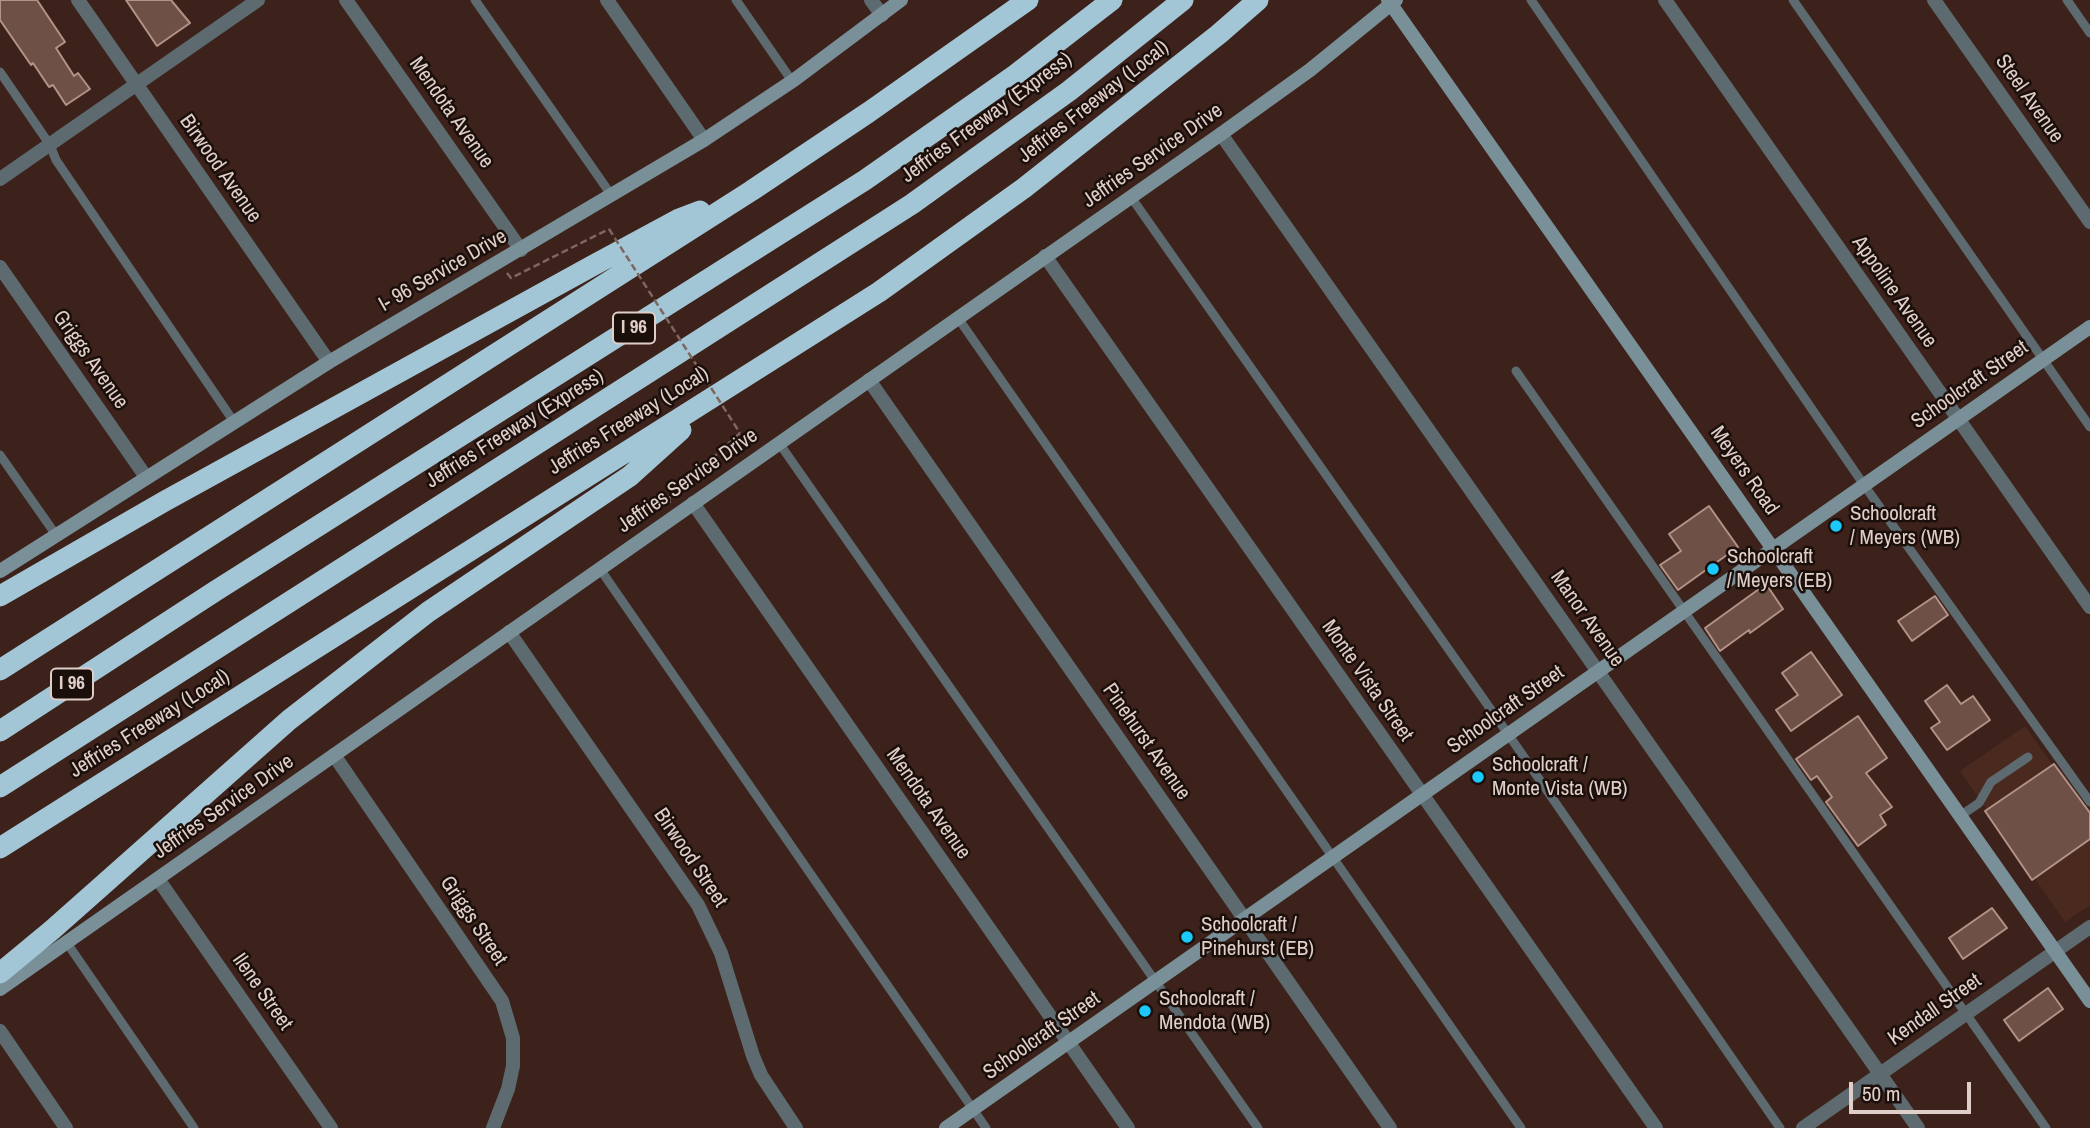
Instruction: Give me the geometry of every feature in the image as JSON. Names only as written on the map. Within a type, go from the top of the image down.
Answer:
[{"type":"highway","name":"I 96","points":[[0,670],[751,191],[1028,0]]},
{"type":"highway","name":"Jeffries Freeway (Express)","points":[[0,731],[217,590],[865,180],[1016,75],[1112,0]]},
{"type":"highway","name":"Jeffries Freeway (Express)","points":[[0,787],[912,204],[1069,91],[1183,0]]},
{"type":"highway","name":"Jeffries Freeway (Local)","points":[[0,848],[879,292],[1024,188],[1258,0]]},
{"type":"highway","points":[[0,596],[165,501],[592,265],[679,219],[751,191]]},
{"type":"highway","points":[[0,973],[289,720],[439,605],[630,476],[724,391]]},
{"type":"street","name":"Birwood Avenue","points":[[78,0],[328,362]]},
{"type":"street","points":[[0,179],[258,0]]},
{"type":"street","name":"Mendota Avenue","points":[[346,0],[522,250]]},
{"type":"street","points":[[607,0],[704,140]]},
{"type":"street","points":[[871,0],[882,15]]},
{"type":"street","name":"I- 96 Service Drive","points":[[0,570],[328,362],[522,250],[704,140],[792,81],[901,0]]},
{"type":"street","name":"Appoline Avenue","points":[[1665,0],[2090,607]]},
{"type":"street","name":"Steel Avenue","points":[[1934,0],[2090,222]]},
{"type":"street","name":"Jeffries Service Drive","points":[[0,989],[1221,134],[1310,70],[1392,1]]},
{"type":"street","name":"Meyers Road","points":[[1392,1],[2090,1001]]},
{"type":"street","name":"Manor Avenue","points":[[1221,134],[1918,1128]]},
{"type":"street","name":"Monte Vista Street","points":[[1045,256],[1656,1128]]},
{"type":"street","name":"Griggs Avenue","points":[[0,267],[146,477]]},
{"type":"street","name":"Schoolcraft Street","points":[[946,1128],[2090,327]]},
{"type":"street","name":"Pinehurst Avenue","points":[[869,380],[1390,1128]]},
{"type":"street","name":"Mendota Avenue","points":[[694,503],[1128,1128]]},
{"type":"street","name":"Birwood Street","points":[[509,632],[698,905],[721,953],[761,1075],[796,1128]]},
{"type":"street","name":"Griggs Street","points":[[334,755],[502,1001],[513,1038],[513,1066],[508,1089],[493,1128]]},
{"type":"street","name":"Ilene Street","points":[[158,879],[331,1128]]},
{"type":"street","name":"Kendall Street","points":[[1803,1128],[2090,927]]},
{"type":"street","points":[[0,1031],[66,1128]]},
{"type":"lane","points":[[475,0],[612,196]]},
{"type":"lane","points":[[736,0],[792,81]]},
{"type":"lane","points":[[1531,0],[1864,485],[2090,802]]},
{"type":"lane","points":[[1793,0],[2090,427]]},
{"type":"lane","points":[[2067,0],[2090,33]]},
{"type":"lane","points":[[0,72],[50,145],[56,160],[234,422]]},
{"type":"lane","points":[[1131,197],[1508,734],[1780,1128]]},
{"type":"lane","points":[[958,318],[1521,1128]]},
{"type":"lane","points":[[1516,371],[2046,1128]]},
{"type":"lane","points":[[779,443],[1258,1128]]},
{"type":"lane","points":[[0,455],[56,535]]},
{"type":"lane","points":[[600,569],[986,1128]]},
{"type":"lane","points":[[1961,816],[1979,803],[1991,782],[2028,757]]},
{"type":"lane","points":[[67,943],[194,1128]]},
{"type":"path","points":[[500,262],[511,278],[609,229],[740,433],[668,498],[670,507]]},
{"type":"shaded area","points":[[2025,726],[2090,818],[2090,905],[2065,922],[1960,771]]},
{"type":"building","points":[[0,0],[37,0],[65,42],[56,48],[74,76],[78,73],[90,89],[66,105],[53,85],[49,87],[33,63],[31,65],[0,20]]},
{"type":"building","points":[[126,0],[171,0],[190,23],[157,46]]},
{"type":"building","points":[[1709,506],[1738,547],[1678,590],[1660,565],[1681,551],[1669,534]]},
{"type":"building","points":[[1766,584],[1783,609],[1720,651],[1705,628]]},
{"type":"building","points":[[1935,596],[1948,615],[1912,641],[1898,621]]},
{"type":"building","points":[[1811,652],[1842,695],[1791,731],[1776,710],[1798,695],[1782,673]]},
{"type":"building","points":[[1947,685],[1961,704],[1973,696],[1990,720],[1947,750],[1931,728],[1940,722],[1925,701]]},
{"type":"building","points":[[1858,716],[1887,758],[1866,773],[1892,807],[1880,815],[1886,825],[1858,846],[1826,802],[1832,797],[1817,776],[1811,780],[1796,759]]},
{"type":"building","points":[[2054,764],[2090,813],[2090,839],[2032,880],[1985,811]]},
{"type":"building","points":[[1992,908],[2007,928],[1963,959],[1949,938]]},
{"type":"building","points":[[2048,988],[2063,1009],[2019,1041],[2004,1020]]},
{"type":"place","name":"Schoolcraft / Meyers (WB)","points":[[1836,526]]},
{"type":"place","name":"Schoolcraft / Meyers (EB)","points":[[1713,569]]},
{"type":"place","name":"Schoolcraft / Monte Vista (WB)","points":[[1478,777]]},
{"type":"place","name":"Schoolcraft / Pinehurst (EB)","points":[[1187,937]]},
{"type":"place","name":"Schoolcraft / Mendota (WB)","points":[[1145,1011]]}]
